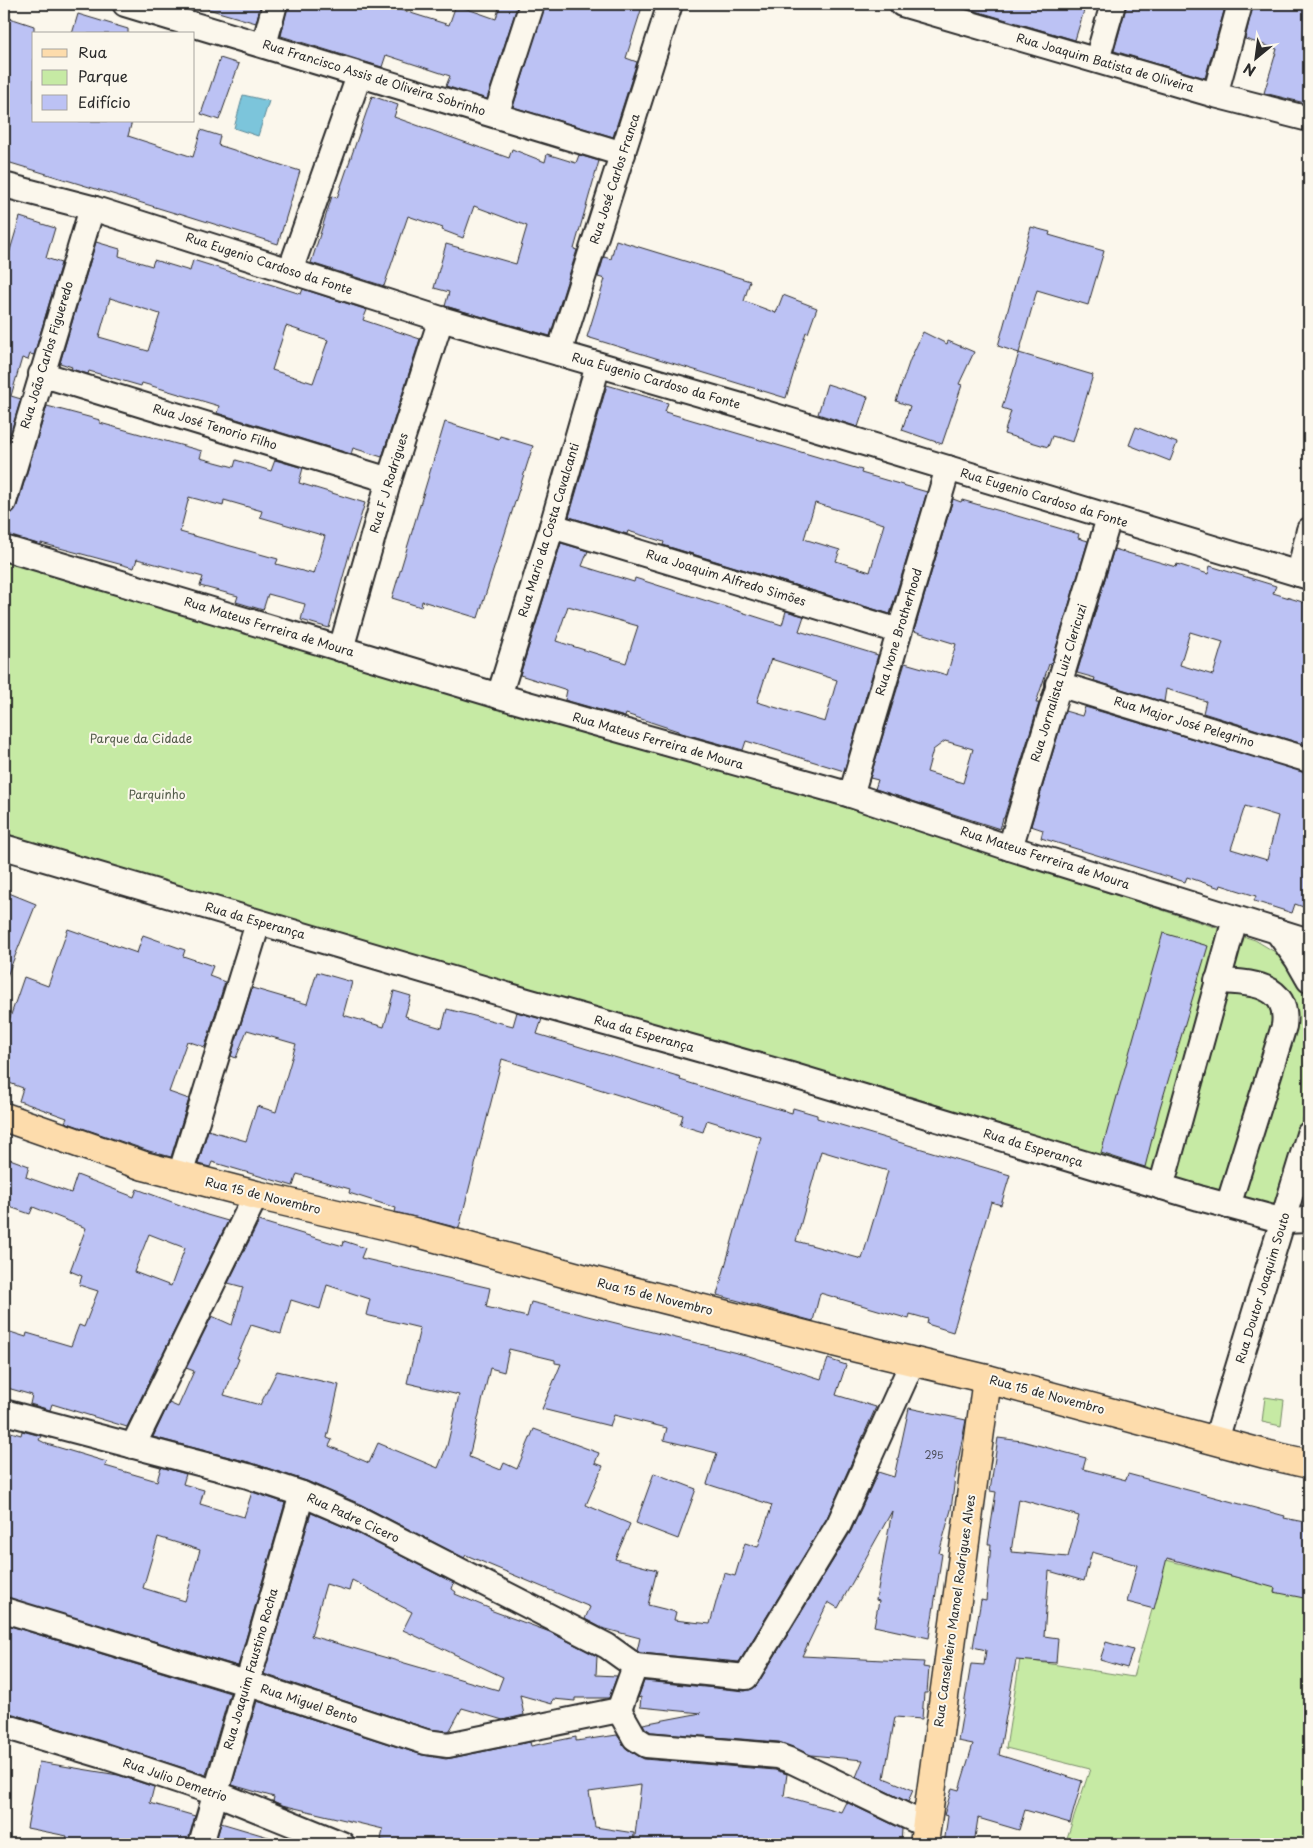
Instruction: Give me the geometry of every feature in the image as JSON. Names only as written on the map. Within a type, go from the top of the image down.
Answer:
[{"type":"main road","name":"Rua 15 de Novembro","points":[[4,1117],[144,1166],[256,1196],[418,1233],[593,1281],[987,1379],[1309,1464]]},
{"type":"main road","name":"Rua Canselheiro Manoel Rodrigues Alves","points":[[924,1835],[987,1379]]},
{"type":"street","name":"Rua Francisco Assis de Oliveira Sobrinho","points":[[125,4],[264,45],[358,76],[496,115],[623,154]]},
{"type":"street","points":[[264,45],[275,4]]},
{"type":"street","points":[[496,115],[532,4]]},
{"type":"street","name":"Rua José Carlos Franca","points":[[559,353],[670,4]]},
{"type":"street","name":"Rua Joaquim Batista de Oliveira","points":[[902,4],[1215,95],[1309,119]]},
{"type":"street","points":[[1097,60],[1113,4]]},
{"type":"street","points":[[1215,95],[1240,4]]},
{"type":"street","points":[[290,271],[358,76]]},
{"type":"street","name":"Rua Eugenio Cardoso da Fonte","points":[[4,185],[92,208],[441,319],[745,407],[1304,576]]},
{"type":"street","name":"Rua João Carlos Figueredo","points":[[4,502],[92,208]]},
{"type":"street","name":"Rua F J Rodrigues","points":[[341,649],[389,480],[441,319]]},
{"type":"street","name":"Rua Mario da Costa Cavalcanti","points":[[499,696],[552,526],[598,365]]},
{"type":"street","name":"Rua José Tenorio Filho","points":[[41,374],[389,480]]},
{"type":"street","name":"Rua Ivone Brotherhood","points":[[851,795],[948,468]]},
{"type":"street","name":"Rua Jornalista Luiz Clericuzi","points":[[1010,848],[1109,518]]},
{"type":"street","name":"Rua Joaquim Alfredo Simões","points":[[552,526],[899,631]]},
{"type":"street","points":[[1304,576],[1309,530]]},
{"type":"street","name":"Rua Mateus Ferreira de Moura","points":[[4,548],[499,696],[851,795],[1010,848],[1309,941]]},
{"type":"street","name":"Rua Major José Pelegrino","points":[[1058,684],[1309,760]]},
{"type":"street","name":"Rua da Esperança","points":[[4,847],[527,1002],[791,1075],[1161,1187],[1284,1221],[1309,1220]]},
{"type":"street","points":[[1161,1187],[1235,919]]},
{"type":"street","points":[[180,1175],[258,923]]},
{"type":"street","points":[[1277,931],[1309,980]]},
{"type":"street","points":[[1217,981],[1247,982],[1272,991],[1282,1004],[1286,1015],[1228,1206]]},
{"type":"street","name":"Rua Doutor Joaquim Souto","points":[[1216,1440],[1309,1134]]},
{"type":"street","points":[[133,1446],[256,1196]]},
{"type":"street","points":[[913,1361],[839,1524],[746,1677],[635,1666],[619,1710],[635,1738],[646,1745],[785,1758],[805,1766],[924,1835]]},
{"type":"street","name":"Rua Padre Cicero","points":[[4,1412],[248,1476],[302,1494],[355,1517],[598,1642],[635,1666]]},
{"type":"street","name":"Rua Joaquim Faustino Rocha","points":[[201,1844],[302,1494]]},
{"type":"street","name":"Rua Miguel Bento","points":[[4,1610],[246,1683],[426,1742],[448,1746],[619,1710]]},
{"type":"street","name":"Rua Julio Demetrio","points":[[4,1726],[104,1756],[216,1793],[342,1844]]},
{"type":"green space","name":"Parque da Cidade","points":[[4,558],[827,797],[1026,866],[1255,940],[1275,952],[1309,993],[1309,1099],[1274,1212],[906,1095],[541,994],[348,935],[4,841]]},
{"type":"green space","points":[[1265,1397],[1284,1400],[1281,1426],[1262,1422]]},
{"type":"green space","points":[[1166,1560],[1309,1595],[1309,1844],[1065,1844],[1090,1769],[1006,1748],[1020,1659],[1133,1677]]},
{"type":"water","points":[[243,95],[269,101],[258,136],[234,128]]},
{"type":"building","points":[[209,4],[261,4],[256,23],[208,9]]},
{"type":"building","points":[[288,4],[382,4],[449,25],[456,5],[496,19],[500,4],[518,4],[487,99],[446,86],[450,76],[386,55],[382,67],[281,36]]},
{"type":"building","points":[[545,4],[643,4],[626,58],[637,62],[613,137],[513,107]]},
{"type":"building","points":[[959,4],[1086,4],[1075,40],[959,6]]},
{"type":"building","points":[[1127,4],[1226,4],[1205,78],[1114,51]]},
{"type":"building","points":[[1253,4],[1309,4],[1309,104],[1264,93],[1277,49],[1245,39]]},
{"type":"building","points":[[78,14],[128,29],[128,32],[73,32]]},
{"type":"building","points":[[10,18],[34,26],[34,32],[32,32],[32,122],[132,122],[128,136],[193,157],[201,130],[220,136],[218,145],[300,171],[278,244],[4,161],[4,36]]},
{"type":"building","points":[[220,58],[239,64],[219,120],[201,114]]},
{"type":"building","points":[[372,96],[398,105],[394,117],[509,158],[512,149],[545,162],[547,154],[576,163],[579,155],[599,161],[574,249],[577,250],[550,336],[445,306],[449,292],[434,288],[446,244],[516,264],[527,226],[474,206],[463,238],[442,230],[443,228],[408,216],[384,286],[311,263],[332,196],[337,198]]},
{"type":"building","points":[[20,217],[55,228],[46,258],[61,263],[34,355],[30,354],[28,360],[22,358],[11,396],[21,399],[4,455],[4,256],[8,257]]},
{"type":"building","points":[[1031,227],[1050,232],[1049,235],[1104,251],[1088,305],[1037,290],[1019,353],[998,346]]},
{"type":"building","points":[[616,240],[750,281],[744,301],[776,313],[783,295],[817,308],[808,333],[806,332],[786,398],[587,337],[605,279],[598,277],[604,257],[611,259]]},
{"type":"building","points":[[96,242],[120,249],[119,256],[152,266],[154,260],[190,271],[193,260],[301,294],[303,289],[367,310],[363,320],[420,339],[382,457],[353,448],[351,454],[217,413],[219,406],[142,383],[141,386],[89,371],[88,374],[71,369],[72,367],[60,363]],"holes":[[[110,298],[160,314],[148,351],[99,337]],[[286,326],[328,340],[313,383],[272,370]]]},
{"type":"building","points":[[923,332],[947,344],[948,341],[974,352],[959,384],[962,385],[942,444],[902,430],[910,406],[896,401],[910,360]]},
{"type":"building","points":[[1019,353],[1093,375],[1073,442],[1052,436],[1048,447],[1004,434],[1011,411],[1002,408]]},
{"type":"building","points":[[827,384],[868,397],[858,427],[818,414]]},
{"type":"building","points":[[607,385],[668,403],[665,412],[862,470],[861,473],[927,492],[890,614],[663,545],[664,542],[628,531],[627,534],[569,517]],"holes":[[[815,503],[884,524],[870,572],[836,561],[840,550],[804,539]]]},
{"type":"building","points":[[47,406],[100,420],[100,423],[202,451],[200,458],[234,467],[236,460],[271,471],[275,460],[303,468],[299,483],[365,503],[329,628],[301,620],[305,604],[268,594],[263,610],[236,602],[238,596],[200,586],[203,577],[137,559],[134,568],[4,535],[4,515],[13,512],[17,506]],"holes":[[[189,497],[223,506],[224,500],[262,511],[260,517],[325,536],[314,574],[276,564],[278,559],[180,532]]]},
{"type":"building","points":[[445,422],[499,439],[500,436],[533,446],[478,618],[422,601],[421,607],[392,598]]},
{"type":"building","points":[[1136,427],[1177,443],[1170,461],[1129,445]]},
{"type":"building","points":[[953,499],[1079,534],[1078,538],[1088,541],[1051,665],[1049,664],[1036,703],[1039,703],[1000,829],[875,789],[878,780],[870,778],[905,663],[947,675],[956,644],[914,631]],"holes":[[[945,741],[973,749],[963,783],[927,772],[933,750]]]},
{"type":"building","points":[[561,543],[588,551],[582,566],[634,582],[635,578],[782,625],[786,611],[804,616],[799,631],[878,655],[844,771],[746,741],[743,750],[678,732],[626,714],[625,717],[565,700],[567,690],[520,675]],"holes":[[[568,606],[638,626],[626,663],[556,641]],[[771,659],[837,680],[825,722],[757,702]]]},
{"type":"building","points":[[1114,549],[1176,567],[1177,564],[1208,574],[1210,566],[1276,586],[1273,593],[1309,604],[1309,746],[1203,713],[1206,701],[1166,689],[1164,702],[1094,681],[1095,678],[1077,673]],"holes":[[[1190,632],[1223,642],[1213,675],[1180,665]]]},
{"type":"building","points":[[1085,707],[1309,773],[1309,909],[1295,904],[1292,913],[1254,901],[1256,896],[1221,885],[1220,888],[1187,877],[1185,882],[1041,838],[1043,830],[1031,826],[1065,711],[1082,716]],"holes":[[[1245,806],[1278,816],[1267,860],[1231,849]]]},
{"type":"building","points":[[4,891],[36,904],[5,981],[4,981]]},
{"type":"building","points":[[68,929],[137,953],[143,935],[185,950],[183,956],[213,966],[209,976],[225,982],[205,1047],[187,1041],[169,1092],[189,1099],[171,1157],[65,1122],[67,1118],[19,1101],[23,1088],[4,1081],[4,1035],[24,977],[48,986]]},
{"type":"building","points":[[1163,933],[1208,946],[1159,1111],[1145,1167],[1101,1153]]},
{"type":"building","points":[[317,972],[352,982],[343,1015],[384,1027],[394,991],[411,996],[405,1016],[407,1018],[442,1028],[447,1009],[513,1026],[517,1012],[542,1019],[537,1034],[681,1077],[680,1080],[716,1091],[792,1113],[793,1108],[817,1115],[817,1118],[1010,1175],[1001,1205],[991,1202],[953,1332],[927,1324],[928,1319],[910,1314],[909,1319],[820,1293],[813,1321],[717,1295],[761,1137],[707,1120],[703,1132],[680,1125],[683,1115],[502,1059],[459,1228],[395,1212],[396,1208],[349,1193],[350,1189],[297,1174],[293,1186],[212,1162],[210,1167],[198,1164],[208,1130],[246,1141],[257,1106],[276,1112],[296,1044],[247,1030],[236,1058],[231,1056],[252,988],[307,1004]],"holes":[[[821,1151],[888,1171],[862,1259],[796,1241]]]},
{"type":"building","points":[[10,1159],[29,1166],[26,1177],[71,1193],[77,1175],[134,1197],[137,1189],[228,1221],[161,1358],[159,1358],[127,1427],[52,1404],[50,1410],[30,1404],[32,1395],[4,1387],[4,1330],[26,1337],[27,1333],[71,1346],[79,1325],[84,1327],[98,1291],[79,1285],[82,1276],[70,1271],[86,1228],[33,1207],[30,1214],[4,1205],[4,1178]],"holes":[[[149,1234],[185,1248],[171,1286],[134,1272]]]},
{"type":"building","points":[[259,1221],[343,1246],[344,1241],[365,1248],[361,1258],[490,1288],[486,1307],[527,1317],[531,1302],[749,1356],[821,1379],[828,1359],[846,1365],[836,1395],[876,1407],[827,1518],[739,1662],[640,1653],[637,1651],[640,1638],[602,1628],[585,1619],[590,1607],[466,1555],[464,1558],[360,1504],[307,1481],[252,1463],[153,1437],[169,1403],[178,1407],[194,1371],[186,1368],[212,1316],[232,1325],[243,1287],[228,1283]],"holes":[[[327,1285],[370,1299],[366,1315],[420,1328],[407,1383],[459,1395],[447,1446],[438,1468],[378,1443],[369,1463],[329,1446],[332,1440],[327,1438],[339,1385],[277,1371],[260,1405],[224,1395],[251,1325],[281,1334],[291,1300],[320,1309]],[[509,1349],[555,1360],[555,1363],[561,1364],[542,1409],[610,1426],[614,1415],[667,1428],[664,1440],[717,1453],[707,1484],[772,1505],[758,1547],[745,1543],[735,1576],[724,1573],[710,1624],[674,1620],[676,1612],[648,1605],[657,1570],[615,1559],[630,1524],[586,1505],[603,1466],[595,1463],[599,1453],[534,1429],[517,1469],[504,1463],[501,1470],[469,1457],[490,1368],[504,1372]]]},
{"type":"building","points":[[909,1408],[966,1420],[951,1510],[939,1553],[942,1554],[929,1638],[874,1626],[879,1601],[876,1600],[892,1511],[838,1608],[828,1602],[802,1656],[924,1662],[923,1667],[929,1668],[927,1693],[924,1693],[922,1719],[895,1717],[884,1778],[913,1790],[908,1802],[856,1777],[863,1760],[811,1755],[779,1742],[651,1732],[645,1728],[643,1724],[701,1713],[640,1707],[641,1697],[638,1698],[644,1681],[745,1691],[757,1685],[851,1531],[878,1472],[894,1477]]},
{"type":"building","points":[[4,1430],[21,1435],[22,1431],[41,1436],[39,1440],[47,1444],[107,1462],[105,1466],[157,1481],[161,1467],[186,1474],[183,1484],[204,1490],[200,1504],[244,1517],[252,1492],[285,1503],[238,1666],[4,1597]],"holes":[[[158,1537],[200,1550],[185,1601],[143,1588]]]},
{"type":"building","points":[[998,1438],[1022,1441],[1086,1458],[1083,1469],[1126,1480],[1128,1474],[1285,1516],[1284,1518],[1309,1523],[1309,1599],[1274,1592],[1275,1588],[1167,1558],[1154,1609],[1127,1602],[1137,1565],[1092,1552],[1084,1581],[1049,1571],[1044,1636],[1058,1638],[1056,1663],[1016,1660],[999,1755],[1082,1781],[1070,1823],[1025,1810],[1019,1830],[978,1818],[974,1844],[944,1844],[948,1816],[944,1815],[952,1788],[959,1790],[973,1744],[958,1741],[971,1664],[984,1665],[986,1650],[973,1647],[981,1600],[986,1601],[991,1544],[988,1544],[996,1492],[990,1491]],"holes":[[[1019,1499],[1079,1516],[1068,1557],[1011,1552]]]},
{"type":"building","points":[[654,1473],[696,1489],[678,1539],[636,1523]]},
{"type":"building","points":[[311,1513],[349,1529],[454,1583],[452,1589],[456,1592],[455,1594],[490,1610],[550,1632],[597,1656],[596,1675],[617,1676],[609,1698],[575,1698],[575,1701],[553,1699],[552,1704],[520,1695],[524,1715],[503,1720],[462,1708],[448,1731],[429,1729],[264,1674]],"holes":[[[352,1580],[412,1612],[403,1630],[503,1677],[498,1690],[311,1636],[326,1584],[349,1591]]]},
{"type":"building","points":[[4,1624],[230,1693],[206,1775],[4,1711]]},
{"type":"building","points":[[1106,1642],[1133,1650],[1127,1668],[1100,1660]]},
{"type":"building","points":[[257,1701],[422,1755],[446,1759],[530,1742],[531,1746],[576,1737],[576,1741],[617,1735],[627,1749],[644,1759],[775,1770],[787,1774],[784,1796],[841,1812],[846,1802],[902,1829],[901,1844],[634,1844],[641,1785],[589,1792],[595,1827],[634,1833],[633,1844],[397,1844],[381,1840],[383,1829],[282,1805],[273,1801],[274,1797],[232,1785]]},
{"type":"building","points":[[39,1762],[118,1775],[154,1787],[150,1803],[195,1816],[188,1844],[65,1844],[67,1836],[27,1828]]},
{"type":"building","points":[[221,1823],[275,1839],[275,1844],[215,1844]]},
{"type":"park label","name":"Parquinho","points":[[157,795]]}]
